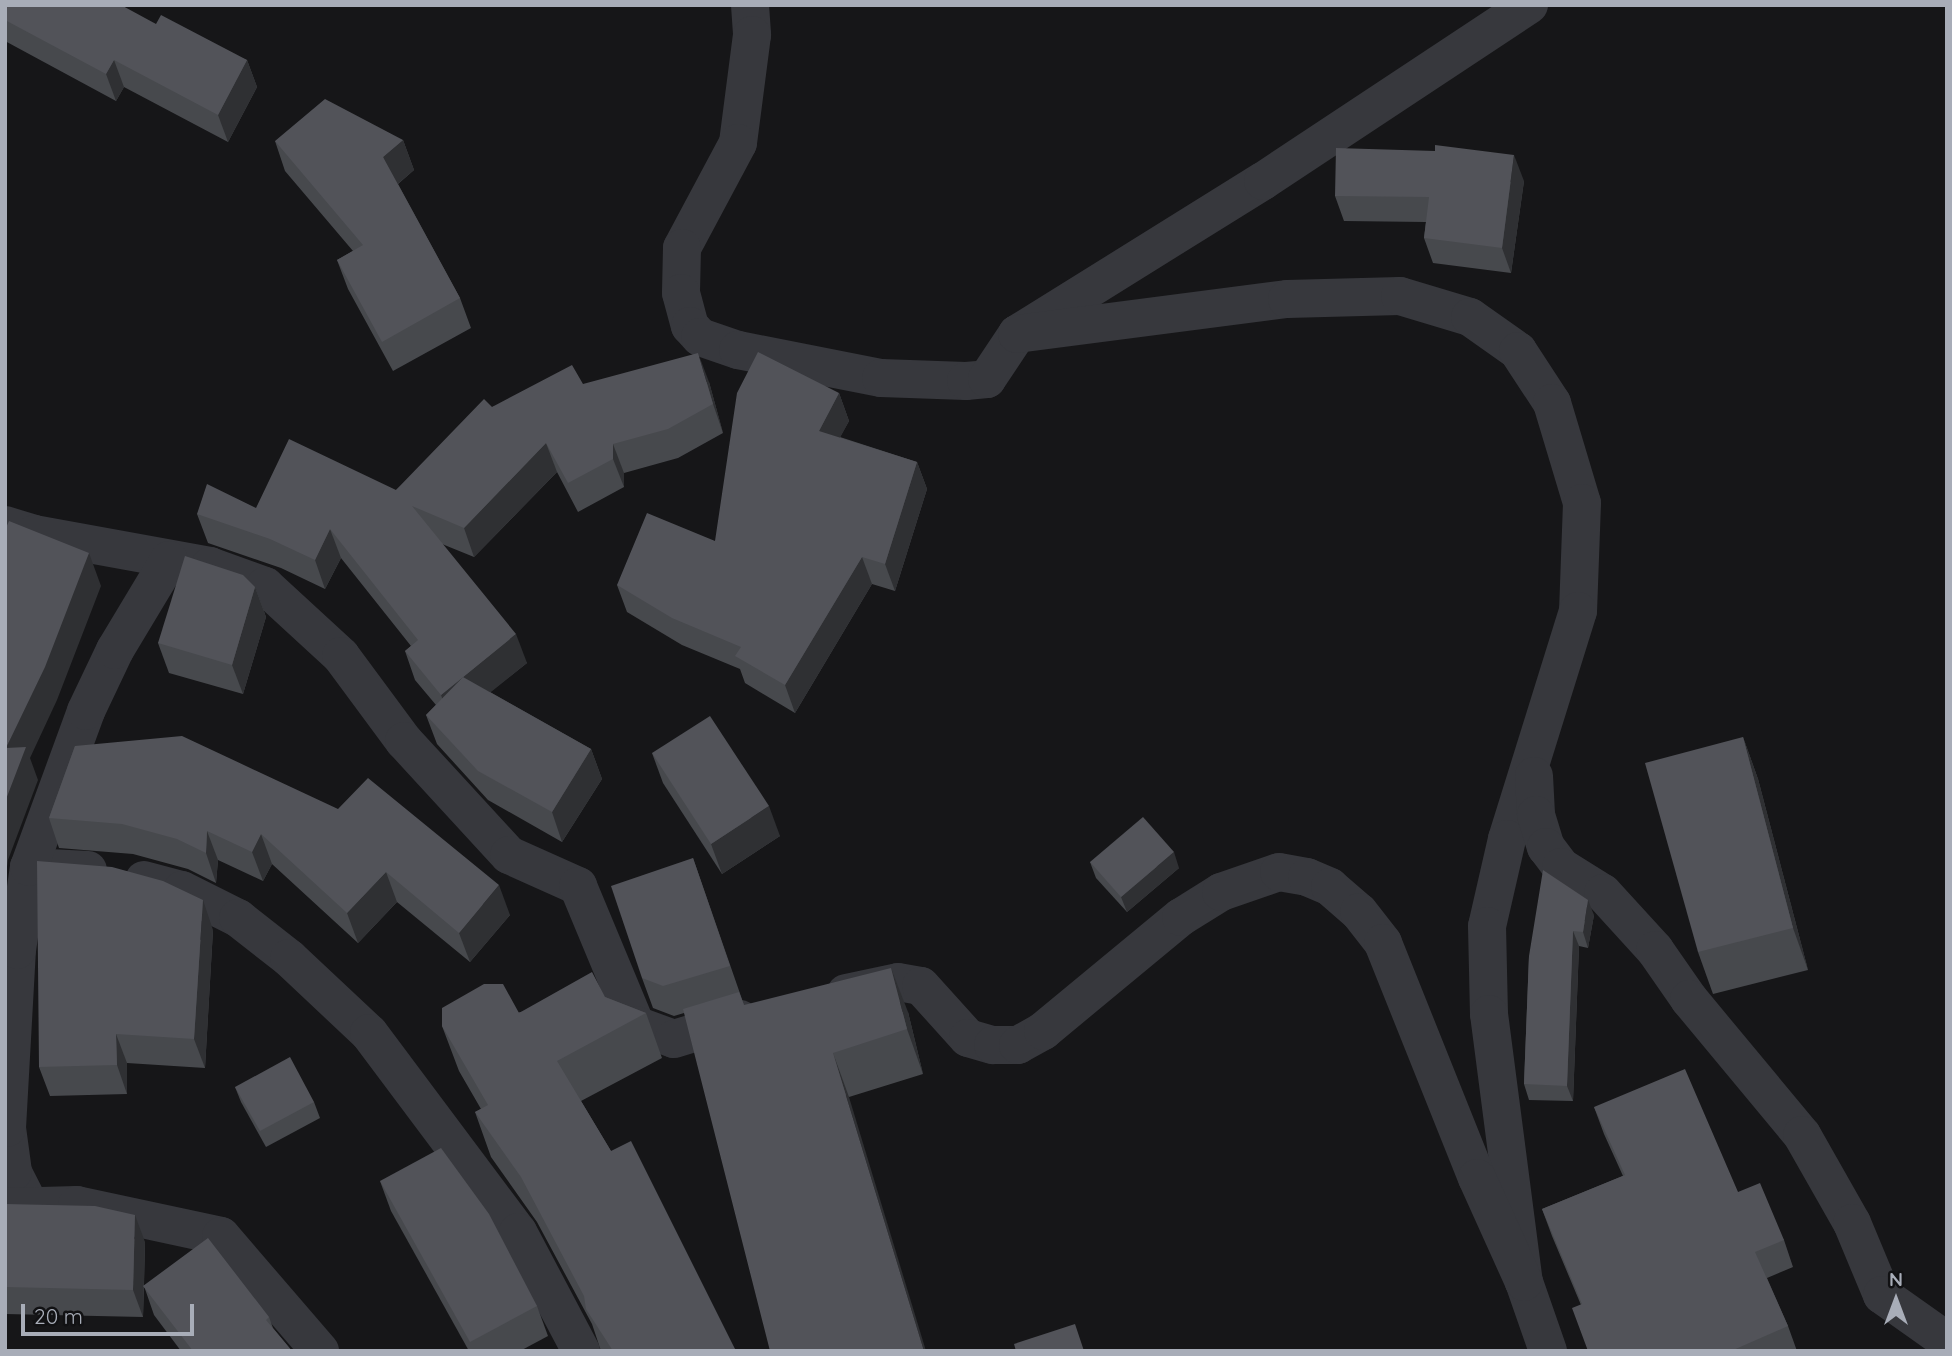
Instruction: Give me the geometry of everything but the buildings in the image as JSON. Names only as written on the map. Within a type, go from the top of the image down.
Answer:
[{"type":"street","points":[[750,5],[752,35],[738,143],[682,248],[681,293],[690,326],[700,337],[751,353],[881,378],[966,381],[987,379],[1017,334],[1263,181],[1529,5]]},
{"type":"street","points":[[1017,334],[1287,299],[1400,296],[1470,317],[1518,351],[1552,403],[1582,503],[1578,611],[1533,764],[1507,839],[1487,926],[1489,1014],[1524,1282]]},
{"type":"street","points":[[5,525],[237,573],[265,586],[341,656],[404,741],[509,855],[578,886],[636,1025],[674,1038],[714,1024],[898,982],[921,986],[968,1038],[993,1045],[1018,1045],[1054,1022],[1181,917],[1221,892],[1279,872],[1307,877],[1330,887],[1359,912],[1383,943],[1476,1178],[1524,1282],[1548,1351]]},
{"type":"street","points":[[169,560],[115,650],[86,711],[29,867],[17,950],[7,1128],[17,1206],[77,1205],[221,1236],[320,1351]]},
{"type":"street","points":[[1533,764],[1536,815],[1546,847],[1561,867],[1602,893],[1655,950],[1689,999],[1802,1135],[1852,1223],[1882,1295],[1947,1341]]},
{"type":"street","points":[[29,867],[61,866],[127,875],[182,890],[238,918],[289,958],[369,1033],[476,1172],[518,1232],[581,1351]]}]
